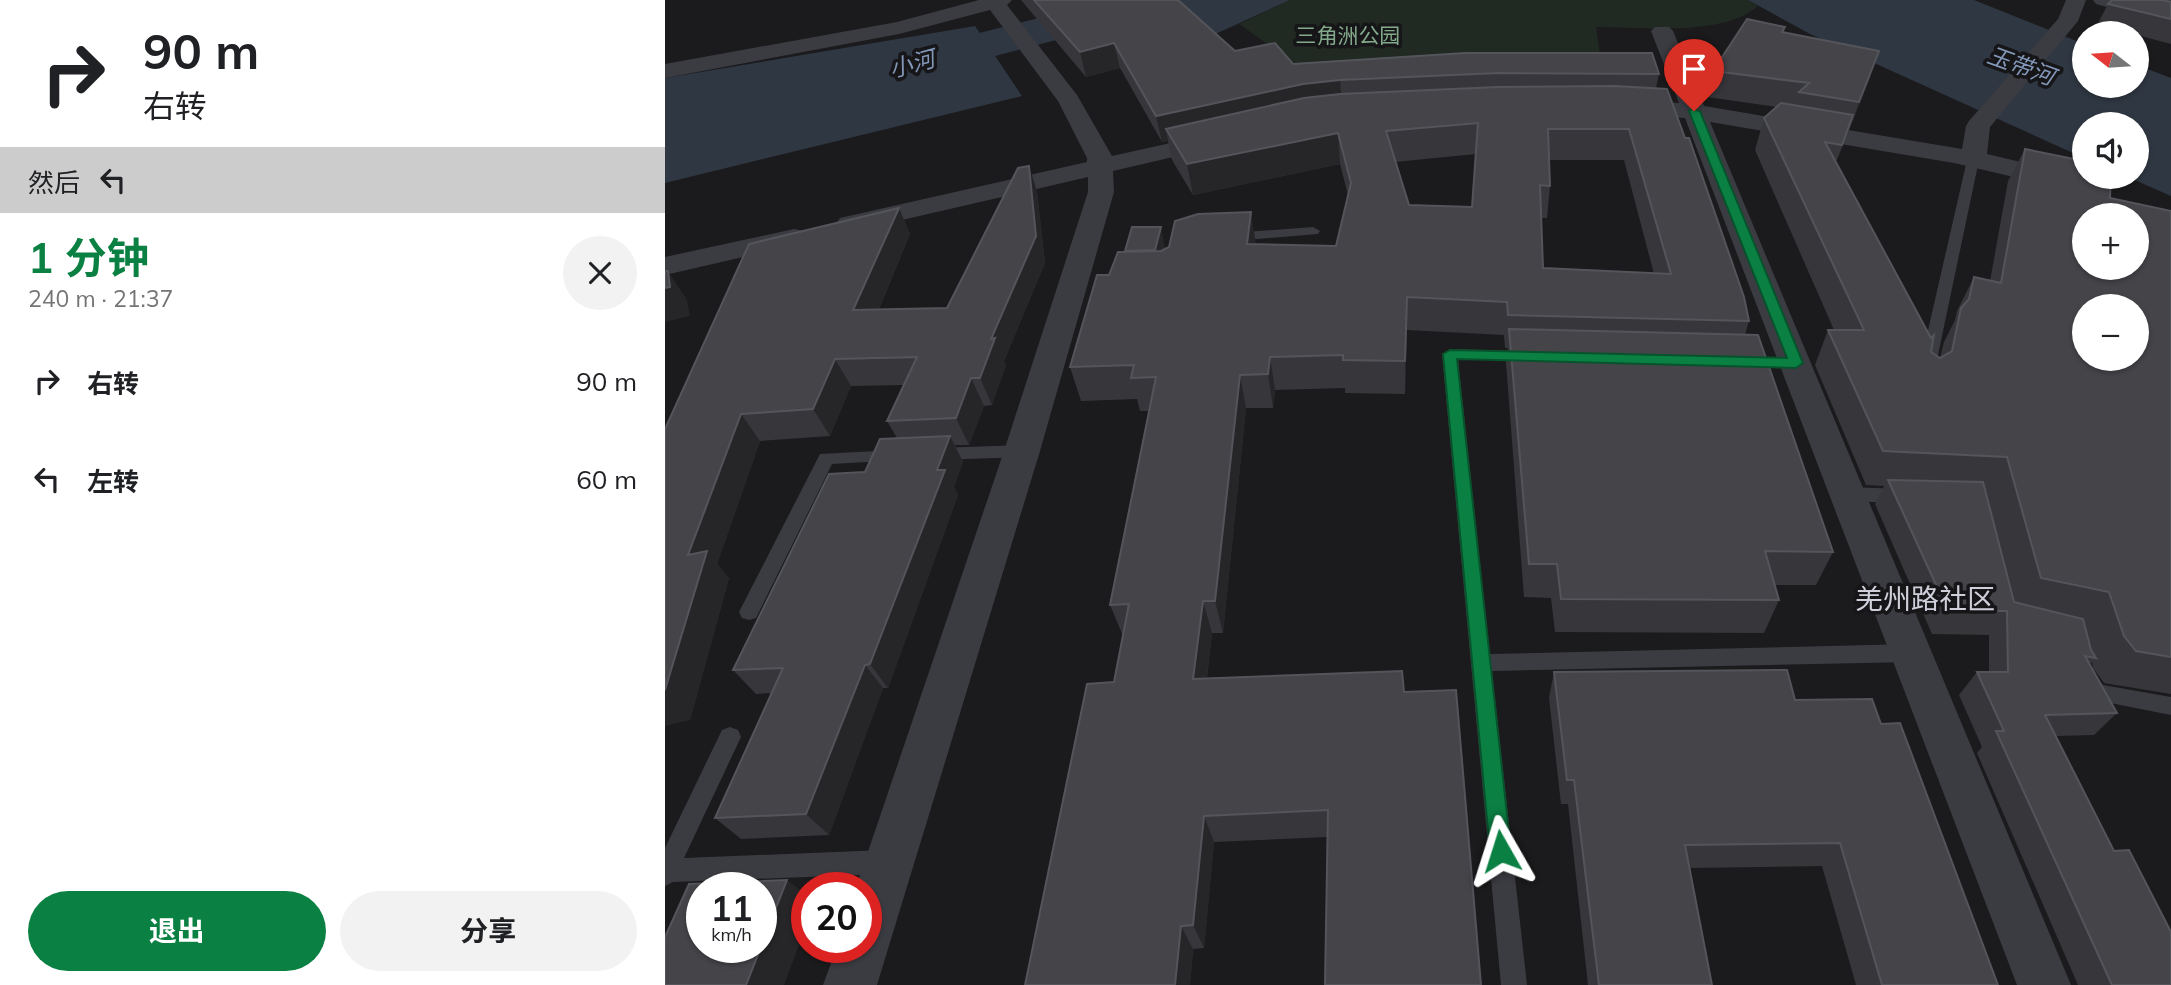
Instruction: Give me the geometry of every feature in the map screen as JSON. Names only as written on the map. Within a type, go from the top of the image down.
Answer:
[{"type":"street","points":[[1973,160],[1978,126],[2068,21],[2076,0]]},
{"type":"street","points":[[2103,0],[2171,19]]},
{"type":"street","points":[[665,71],[899,27],[997,3],[1069,100],[1100,158],[1101,192],[1081,279],[1022,451],[882,886]]},
{"type":"street","points":[[1661,31],[2044,985]]},
{"type":"street","points":[[1597,107],[1694,111],[1973,160],[2052,177],[2088,190]]},
{"type":"street","points":[[665,266],[1242,134]]},
{"type":"street","points":[[850,985],[858,963]]},
{"type":"lane","points":[[1924,385],[1973,160]]},
{"type":"lane","points":[[1218,238],[1313,231]]},
{"type":"lane","points":[[1514,985],[1450,354],[1547,357]]},
{"type":"lane","points":[[1727,361],[1796,363]]},
{"type":"lane","points":[[749,612],[826,458],[1022,451]]},
{"type":"lane","points":[[1848,494],[1925,496]]},
{"type":"lane","points":[[1482,663],[1912,653]]},
{"type":"lane","points":[[2082,672],[2097,693],[2171,706]]},
{"type":"lane","points":[[730,737],[666,872],[890,862]]},
{"type":"green space","name":"三角洲公园","points":[[1290,0],[1748,0],[1758,6],[1743,16],[1704,26],[1658,29],[1596,27],[1602,68],[1310,74],[1239,24]]},
{"type":"water","points":[[1172,0],[1290,0],[1211,36]]},
{"type":"water","name":"玉带河","points":[[1748,0],[1974,0],[2072,39],[2072,98],[2149,98],[2149,70],[2171,78],[2171,196],[2149,186],[2149,112],[2072,112],[2072,153],[1810,34]]},
{"type":"water","points":[[975,26],[1022,96],[665,183],[665,78]]},
{"type":"building","points":[[1034,0],[1178,0],[1235,51],[1275,43],[1293,64],[1465,53],[1652,53],[1659,74],[1498,73],[1340,80],[1303,84],[1156,116],[1114,43],[1080,52]]},
{"type":"building","points":[[2112,0],[2171,2],[2171,19],[2108,4]]},
{"type":"building","points":[[1747,19],[1785,27],[1782,32],[1879,51],[1859,102],[1799,92],[1809,83],[1713,71]]},
{"type":"building","points":[[1615,86],[1667,89],[1685,138],[1689,138],[1744,297],[1749,321],[1508,315],[1507,302],[1407,297],[1405,361],[1343,360],[1343,355],[1270,357],[1268,374],[1240,375],[1215,601],[1203,601],[1193,679],[1402,671],[1404,692],[1456,690],[1481,985],[1325,985],[1328,810],[1204,816],[1193,925],[1181,926],[1175,985],[1025,985],[1087,684],[1114,682],[1129,604],[1110,605],[1156,377],[1131,378],[1134,365],[1070,367],[1097,275],[1109,275],[1118,252],[1161,251],[1169,247],[1175,221],[1198,214],[1251,212],[1247,244],[1336,246],[1351,183],[1338,133],[1187,164],[1166,129],[1304,98],[1498,87]],"holes":[[[1478,123],[1472,207],[1409,205],[1386,131]],[[1548,129],[1629,129],[1671,274],[1543,268],[1540,185],[1550,186]]]},
{"type":"building","points":[[1781,103],[1853,115],[1842,145],[1825,142],[1931,338],[1934,335],[1931,352],[1940,358],[1952,351],[1961,308],[1969,299],[1974,277],[2001,283],[2025,149],[2072,159],[2072,189],[2110,189],[2110,198],[2133,203],[2072,203],[2072,280],[2149,280],[2149,206],[2171,211],[2171,657],[2136,651],[2124,636],[2109,592],[2041,578],[2007,457],[1883,451],[1828,330],[1864,330],[1764,118]]},
{"type":"building","points":[[1029,166],[1036,236],[991,339],[995,338],[980,378],[971,378],[956,418],[887,421],[917,357],[835,359],[813,409],[741,414],[688,555],[707,551],[665,690],[665,429],[749,244],[899,208],[853,310],[947,308],[1018,168]]},
{"type":"building","points":[[1132,227],[1161,227],[1155,250],[1125,251]]},
{"type":"building","points":[[665,271],[668,271],[670,287],[665,288]]},
{"type":"building","points":[[1509,329],[1758,335],[1833,552],[1765,551],[1779,600],[1561,599],[1557,564],[1529,564]]},
{"type":"building","points":[[950,436],[937,470],[945,470],[870,664],[865,665],[806,814],[715,818],[783,668],[733,670],[829,474],[865,472],[880,439]]},
{"type":"building","points":[[1888,480],[1983,482],[2014,602],[2083,619],[2091,650],[2096,658],[2085,656],[2117,713],[2045,715],[2114,851],[2129,850],[2171,932],[2171,985],[2112,985],[1996,731],[2004,731],[1977,672],[2008,672],[2007,611],[1948,611]]},
{"type":"building","points":[[1787,670],[1795,700],[1872,699],[1881,724],[1900,723],[1998,985],[1882,985],[1840,843],[1685,845],[1712,985],[1599,985],[1574,780],[1567,780],[1554,672]]},
{"type":"building","points":[[777,880],[787,880],[777,905]]},
{"type":"building","points":[[686,891],[686,963],[755,963],[746,985],[665,985],[665,937]]},
{"type":"waterway","name":"小河","points":[[888,70],[1159,0]]},
{"type":"district","name":"羌州路社区","points":[[1925,599]]},
{"type":"route","points":[[1501,851],[1450,354],[1796,363],[1694,111]]}]
